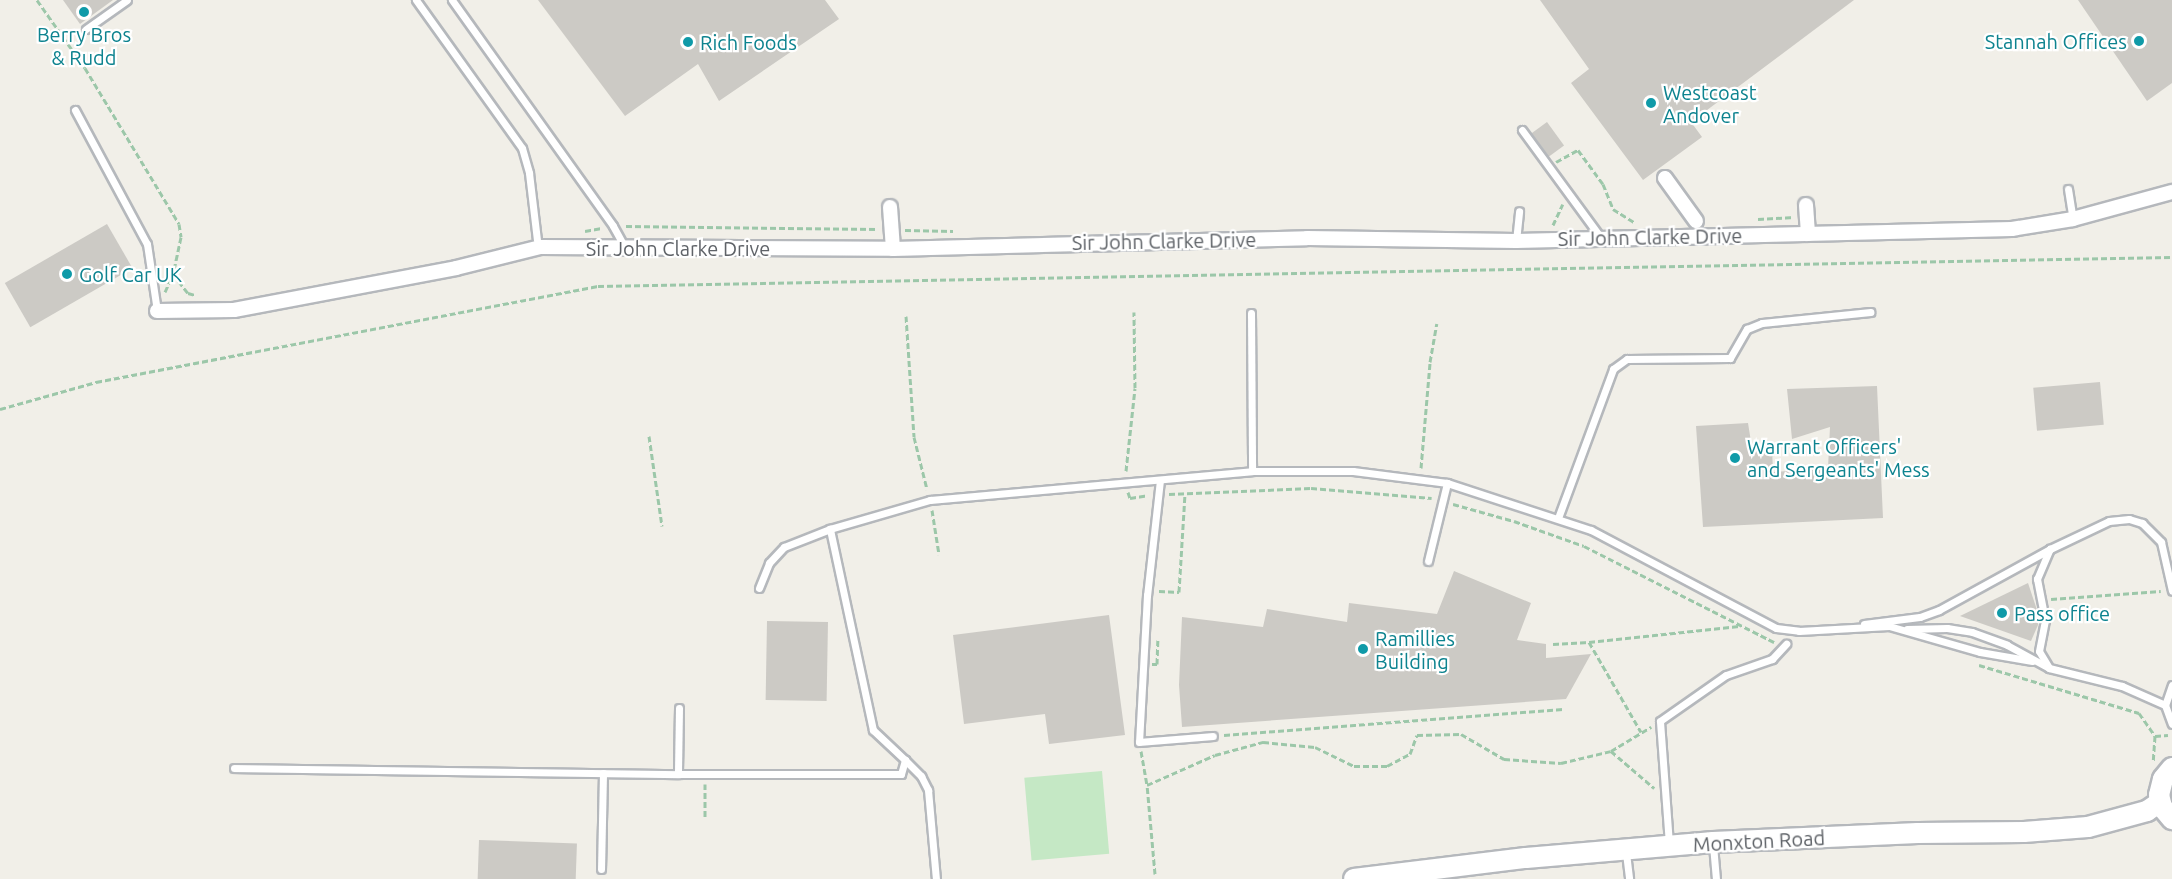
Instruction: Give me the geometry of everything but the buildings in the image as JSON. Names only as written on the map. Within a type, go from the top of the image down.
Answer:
[{"type":"street","points":[[1665,178],[1696,221]]},
{"type":"street","name":"Sir John Clarke Drive","points":[[157,311],[234,310],[456,268],[538,243],[626,248],[893,249],[1307,238],[1516,241],[2012,229],[2073,219],[2172,192]]},
{"type":"street","points":[[890,207],[893,249]]},
{"type":"street","points":[[1806,211],[1809,234]]},
{"type":"street","points":[[2162,768],[2160,802],[2172,819]]},
{"type":"street","name":"Monxton Road","points":[[1354,879],[1526,858],[1713,842],[1918,832],[2024,832],[2088,826],[2147,812],[2160,802]]},
{"type":"lane","points":[[86,29],[127,0]]},
{"type":"lane","points":[[416,0],[522,148],[529,173],[538,243]]},
{"type":"lane","points":[[452,0],[613,226],[626,248]]},
{"type":"lane","points":[[75,110],[147,244],[157,311]]},
{"type":"lane","points":[[1522,130],[1601,238]]},
{"type":"lane","points":[[2068,189],[2073,219]]},
{"type":"lane","points":[[1516,241],[1519,211]]},
{"type":"lane","points":[[1251,312],[1252,471]]},
{"type":"lane","points":[[1558,518],[1613,369],[1627,359],[1730,358],[1747,329],[1762,324],[1870,312]]},
{"type":"lane","points":[[759,588],[768,563],[784,548],[830,528],[930,500],[1252,471],[1353,471],[1447,483],[1591,530],[1762,623],[1776,628],[1817,631],[1889,626],[1980,652],[2032,661]]},
{"type":"lane","points":[[1160,480],[1142,664],[1139,742],[1213,736]]},
{"type":"lane","points":[[1428,561],[1447,483]]},
{"type":"lane","points":[[1817,631],[1920,617],[1939,610],[2050,549],[2109,521],[2129,519],[2142,523],[2161,542],[2172,590]]},
{"type":"lane","points":[[830,528],[873,730],[921,776],[928,790],[936,879]]},
{"type":"lane","points":[[2049,668],[2039,651],[2045,620],[2037,579],[2050,549]]},
{"type":"lane","points":[[1899,629],[1947,628],[1972,632],[2007,645],[2032,661],[2049,668],[2122,686],[2165,705]]},
{"type":"lane","points":[[1669,846],[1660,721],[1726,675],[1772,658],[1786,644]]},
{"type":"lane","points":[[2172,685],[2165,705],[2172,724]]},
{"type":"lane","points":[[678,774],[679,708]]},
{"type":"lane","points":[[234,768],[678,774],[901,774],[906,760]]},
{"type":"lane","points":[[601,869],[603,773]]},
{"type":"lane","points":[[1713,842],[1716,879]]},
{"type":"lane","points":[[1626,850],[1629,879]]},
{"type":"path","points":[[37,0],[85,68],[179,224],[181,237],[173,274],[188,293],[197,296]]},
{"type":"path","points":[[1548,166],[1578,150],[1603,184],[1613,209],[1634,223],[1645,223]]},
{"type":"path","points":[[1553,226],[1563,204],[1556,196]]},
{"type":"path","points":[[1751,219],[1806,211]]},
{"type":"path","points":[[584,231],[613,226],[962,231]]},
{"type":"path","points":[[0,409],[96,382],[598,286],[2172,257]]},
{"type":"path","points":[[1134,312],[1135,388],[1125,483],[1130,498],[1159,493],[1185,494],[1311,488],[1400,494],[1443,501],[1514,521],[1584,546],[1778,644],[1786,644]]},
{"type":"path","points":[[906,316],[915,437],[930,500],[939,554]]},
{"type":"path","points":[[1420,478],[1430,362],[1437,324]]},
{"type":"path","points":[[649,436],[662,526]]},
{"type":"path","points":[[1159,601],[1159,590],[1179,592],[1185,494]]},
{"type":"path","points":[[2049,599],[2172,590]]},
{"type":"path","points":[[1553,644],[1742,626]]},
{"type":"path","points":[[1142,664],[1157,664],[1158,633]]},
{"type":"path","points":[[1589,642],[1641,732]]},
{"type":"path","points":[[1976,664],[2139,713],[2155,736],[2162,768]]},
{"type":"path","points":[[1213,736],[1563,709]]},
{"type":"path","points":[[1147,785],[1215,755],[1263,742],[1315,747],[1354,766],[1387,766],[1410,754],[1417,735],[1461,734],[1504,759],[1561,763],[1611,751],[1660,721]]},
{"type":"path","points":[[2155,736],[2172,734]]},
{"type":"path","points":[[1139,742],[1147,785],[1155,874]]},
{"type":"path","points":[[1611,751],[1667,799]]},
{"type":"path","points":[[705,774],[705,818]]},
{"type":"green space","points":[[1102,771],[1109,854],[1032,860],[1024,778]]},
{"type":"place","name":"Berry Bros & Rudd","points":[[84,12]]},
{"type":"place","name":"Stannah Offices","points":[[2139,41]]},
{"type":"place","name":"Rich Foods","points":[[688,42]]},
{"type":"place","name":"Westcoast Andover","points":[[1651,103]]},
{"type":"place","name":"Golf Car UK","points":[[67,274]]},
{"type":"place","name":"Warrant Officers' and Sergeants' Mess","points":[[1735,458]]},
{"type":"place","name":"Pass office","points":[[2002,613]]},
{"type":"place","name":"Ramillies Building","points":[[1363,649]]}]
